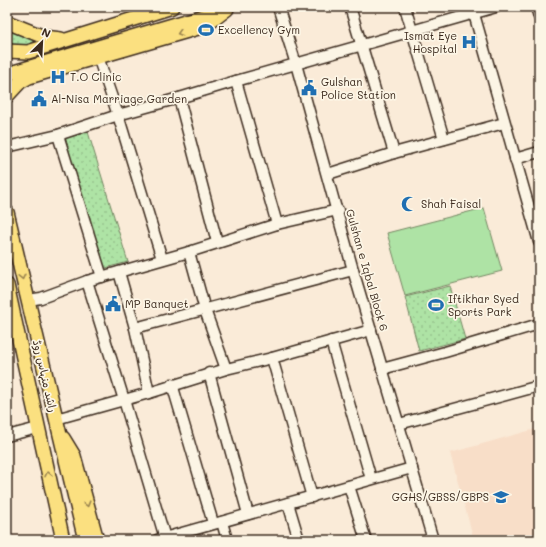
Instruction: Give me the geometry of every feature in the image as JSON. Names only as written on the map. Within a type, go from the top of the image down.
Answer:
[{"type":"main road","points":[[7,66],[204,7]]},
{"type":"main road","points":[[7,51],[28,52],[69,40],[175,15],[230,8]]},
{"type":"main road","points":[[7,96],[16,86],[29,77],[205,26],[230,8]]},
{"type":"main road","points":[[7,74],[175,15]]},
{"type":"main road","points":[[7,22],[44,37],[69,40]]},
{"type":"main road","name":"راشد منہاس روڈ","points":[[7,212],[85,540]]},
{"type":"main road","name":"راشد منہاس روڈ","points":[[7,285],[63,540]]},
{"type":"main road","points":[[57,424],[74,456],[97,540]]},
{"type":"main road","points":[[55,540],[57,512]]},
{"type":"street","name":"Gulshan e Iqbal Block 6","points":[[278,7],[328,174],[353,270],[433,540]]},
{"type":"street","points":[[350,7],[394,153]]},
{"type":"street","points":[[405,7],[444,139]]},
{"type":"street","points":[[7,147],[58,135],[118,115],[236,80],[362,46],[473,10],[496,7]]},
{"type":"street","points":[[536,7],[539,17]]},
{"type":"street","points":[[473,10],[504,123],[535,218],[539,242]]},
{"type":"street","points":[[98,57],[118,115],[162,259]]},
{"type":"street","points":[[236,80],[277,224]]},
{"type":"street","points":[[179,98],[217,242]]},
{"type":"street","points":[[328,174],[394,153],[504,123]]},
{"type":"street","points":[[58,135],[102,277]]},
{"type":"street","points":[[515,159],[539,152]]},
{"type":"street","points":[[28,300],[41,298],[87,281],[189,252],[277,224],[338,210]]},
{"type":"street","points":[[189,252],[205,310],[226,369]]},
{"type":"street","points":[[136,328],[353,270]]},
{"type":"street","points":[[119,272],[136,328],[149,393]]},
{"type":"street","points":[[87,281],[124,400],[159,540],[412,468]]},
{"type":"street","points":[[382,369],[539,324]]},
{"type":"street","points":[[57,424],[172,384],[371,330]]},
{"type":"street","points":[[332,341],[371,479]]},
{"type":"street","points":[[272,358],[312,497]]},
{"type":"street","points":[[209,373],[248,514]]},
{"type":"street","points":[[172,384],[217,523],[227,540]]},
{"type":"street","points":[[399,424],[539,386]]},
{"type":"street","points":[[7,436],[38,428]]},
{"type":"street","points":[[349,486],[366,540]]},
{"type":"street","points":[[288,503],[299,540]]},
{"type":"shaded area","name":"GGHS/GBSS/GBPS","points":[[539,428],[539,540],[474,540],[450,453]]},
{"type":"green space","points":[[7,25],[38,39],[32,44],[28,45],[15,45],[7,43]]},
{"type":"green space","points":[[88,132],[128,262],[102,269],[61,139]]},
{"type":"green space","points":[[484,208],[502,271],[405,296],[387,233]]},
{"type":"green space","points":[[450,286],[465,339],[419,351],[405,297]]},
{"type":"place","name":"Excellency Gym","points":[[206,30]]},
{"type":"place","name":"Ismat Eye Hospital","points":[[469,42]]},
{"type":"place","name":"T.O Clinic","points":[[58,77]]},
{"type":"place","name":"Gulshan Police Station","points":[[309,88]]},
{"type":"place","name":"Al-Nisa Marriage Garden","points":[[39,99]]},
{"type":"place","name":"Shah Faisal","points":[[409,204]]},
{"type":"place","name":"MP Banquet","points":[[113,304]]},
{"type":"place","name":"Iftikhar Syed Sports Park","points":[[436,305]]},
{"type":"place","name":"GGHS/GBSS/GBPS","points":[[501,497]]}]
